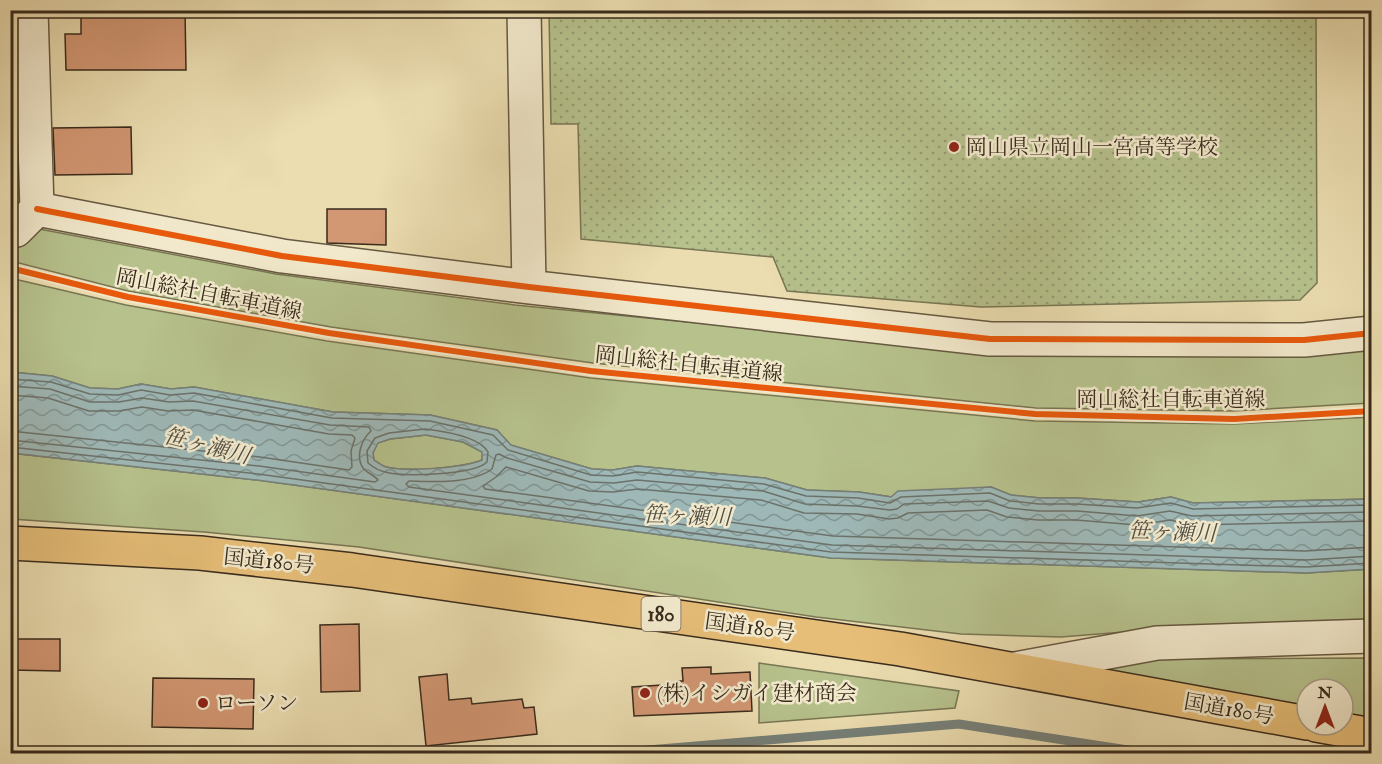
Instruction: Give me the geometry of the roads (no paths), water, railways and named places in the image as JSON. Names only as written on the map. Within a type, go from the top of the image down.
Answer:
[{"type":"highway","name":"国道180号","points":[[10,543],[200,553],[352,570],[900,649],[1295,721]]},
{"type":"highway","points":[[1355,732],[1371,735]]},
{"type":"street","points":[[31,10],[25,220],[529,288],[990,339],[1304,340],[1371,333]]},
{"type":"street","points":[[524,10],[529,288]]},
{"type":"street","points":[[1013,669],[1157,643],[1371,636]]},
{"type":"water","name":"笹ヶ瀬川","points":[[11,372],[52,376],[90,388],[118,389],[141,384],[171,389],[194,387],[333,412],[430,415],[497,430],[511,445],[592,469],[613,470],[637,466],[765,478],[807,490],[859,492],[891,497],[898,491],[991,487],[1011,495],[1040,498],[1138,502],[1171,497],[1193,503],[1371,499],[1371,569],[1306,573],[831,558],[257,480],[11,453]],"holes":[[[426,435],[463,442],[482,452],[482,460],[449,467],[421,469],[386,467],[374,460],[373,453],[378,443],[390,439]]]},
{"type":"waterway","points":[[600,754],[959,724],[1154,754]]},
{"type":"place","name":"岡山県立岡山一宮高等学校","points":[[954,147]]},
{"type":"place","name":"(株)イシガイ建材商会","points":[[645,693]]},
{"type":"place","name":"ローソン","points":[[203,703]]}]
